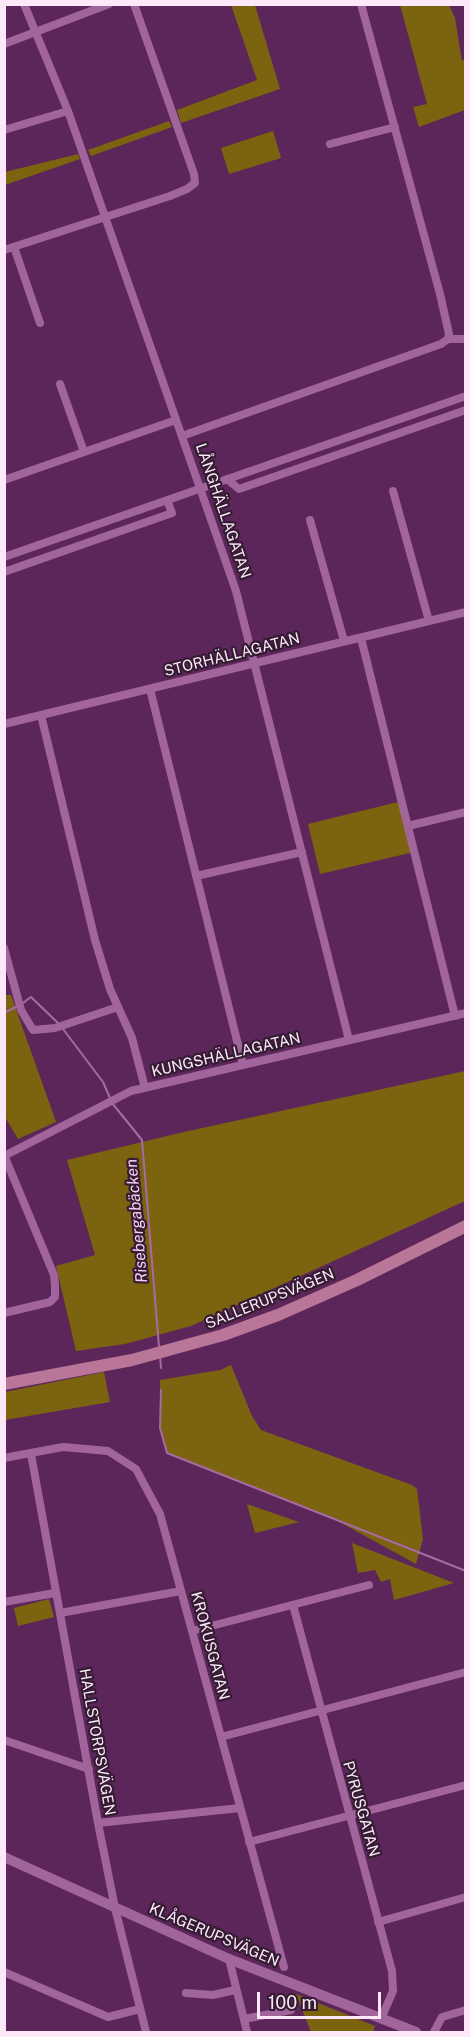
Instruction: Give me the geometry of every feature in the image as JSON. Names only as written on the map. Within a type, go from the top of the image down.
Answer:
[{"type":"main road","name":"SALLERUPSVÄGEN","points":[[4,1384],[132,1360],[224,1335],[278,1315],[465,1226]]},
{"type":"street","name":"LÅNGHÄLLAGATAN","points":[[24,4],[68,111],[236,591],[349,1040]]},
{"type":"street","points":[[4,44],[109,4]]},
{"type":"street","points":[[4,250],[105,218],[187,189],[195,183],[194,174],[134,4]]},
{"type":"street","points":[[361,4],[440,294],[449,334],[448,339]]},
{"type":"street","points":[[4,130],[68,111]]},
{"type":"street","points":[[330,144],[395,127]]},
{"type":"street","points":[[14,246],[40,324]]},
{"type":"street","points":[[182,436],[441,344],[448,339],[465,339]]},
{"type":"street","points":[[60,384],[84,452]]},
{"type":"street","points":[[4,557],[465,396]]},
{"type":"street","points":[[227,479],[239,489],[465,410]]},
{"type":"street","points":[[4,480],[177,420]]},
{"type":"street","points":[[393,491],[429,621]]},
{"type":"street","points":[[4,572],[172,513],[167,500]]},
{"type":"street","points":[[310,520],[344,642]]},
{"type":"street","name":"STORHÄLLAGATAN","points":[[4,724],[465,613]]},
{"type":"street","points":[[361,638],[456,1016]]},
{"type":"street","points":[[150,689],[243,1065]]},
{"type":"street","points":[[41,715],[95,940],[118,1007],[132,1038],[145,1088]]},
{"type":"street","points":[[408,826],[465,812]]},
{"type":"street","points":[[196,876],[302,852]]},
{"type":"street","points":[[4,948],[21,1010],[33,1030],[55,1028],[118,1007]]},
{"type":"street","name":"KUNGSHÄLLAGATAN","points":[[5,1155],[121,1095],[465,1013]]},
{"type":"street","points":[[4,1313],[43,1306],[55,1297],[54,1275],[5,1155]]},
{"type":"street","name":"KROKUSGATAN","points":[[4,1458],[63,1447],[84,1448],[108,1451],[136,1469],[160,1514],[284,1968]]},
{"type":"street","name":"HALLSTORPSVÄGEN","points":[[30,1454],[115,1908],[146,2032]]},
{"type":"street","points":[[192,1632],[369,1585]]},
{"type":"street","points":[[60,1613],[181,1591]]},
{"type":"street","points":[[4,1602],[55,1593]]},
{"type":"street","name":"PYRUSGATAN","points":[[292,1605],[394,1985],[381,2019]]},
{"type":"street","points":[[221,1737],[465,1672]]},
{"type":"street","points":[[4,1740],[89,1768]]},
{"type":"street","points":[[249,1842],[465,1785]]},
{"type":"street","points":[[98,1823],[240,1808]]},
{"type":"street","name":"KLÅGERUPSVÄGEN","points":[[4,1857],[229,1959],[416,2032]]},
{"type":"street","points":[[378,1922],[465,1897]]},
{"type":"street","points":[[229,1959],[247,2032]]},
{"type":"street","points":[[4,1972],[108,2017],[140,2009]]},
{"type":"street","points":[[186,1993],[213,1995],[235,1990]]},
{"type":"street","points":[[244,2019],[291,2010]]},
{"type":"street","points":[[434,2032],[442,2017],[465,2010]]},
{"type":"shaded area","points":[[231,5],[255,5],[280,89],[181,123],[177,110],[257,80]]},
{"type":"shaded area","points":[[400,5],[449,5],[455,18],[462,61],[465,59],[465,110],[419,127],[413,107],[427,104]]},
{"type":"shaded area","points":[[169,121],[172,127],[91,156],[88,150]]},
{"type":"shaded area","points":[[273,131],[281,158],[229,174],[221,148]]},
{"type":"shaded area","points":[[78,154],[80,159],[5,185],[5,172]]},
{"type":"shaded area","points":[[402,801],[414,852],[320,874],[308,824]]},
{"type":"shaded area","points":[[5,995],[11,995],[56,1122],[18,1139],[5,1117]]},
{"type":"shaded area","points":[[465,1071],[465,1201],[191,1326],[125,1344],[76,1351],[56,1266],[95,1255],[67,1160]]},
{"type":"shaded area","points":[[231,1365],[252,1416],[261,1430],[412,1485],[417,1489],[423,1539],[416,1564],[334,1519],[167,1453],[160,1428],[160,1380],[220,1370]]},
{"type":"shaded area","points":[[104,1372],[110,1402],[5,1420],[5,1392]]},
{"type":"shaded area","points":[[247,1504],[299,1522],[255,1533]]},
{"type":"shaded area","points":[[352,1543],[454,1583],[394,1600],[390,1579],[381,1582],[375,1570],[358,1573]]},
{"type":"shaded area","points":[[49,1599],[54,1617],[18,1626],[14,1608]]},
{"type":"shaded area","points":[[296,1994],[375,2026],[373,2032],[311,2032]]},
{"type":"waterway","name":"Risebergabäcken","points":[[23,1003],[31,997],[59,1024]]},
{"type":"waterway","name":"Risebergabäcken","points":[[4,1013],[18,1006]]},
{"type":"waterway","name":"Risebergabäcken","points":[[63,1029],[103,1082],[110,1098]]},
{"type":"waterway","name":"Risebergabäcken","points":[[112,1103],[142,1140],[159,1347]]},
{"type":"waterway","name":"Risebergabäcken","points":[[160,1356],[161,1368]]},
{"type":"waterway","name":"Risebergabäcken","points":[[161,1390],[160,1428],[167,1453],[466,1571]]}]
